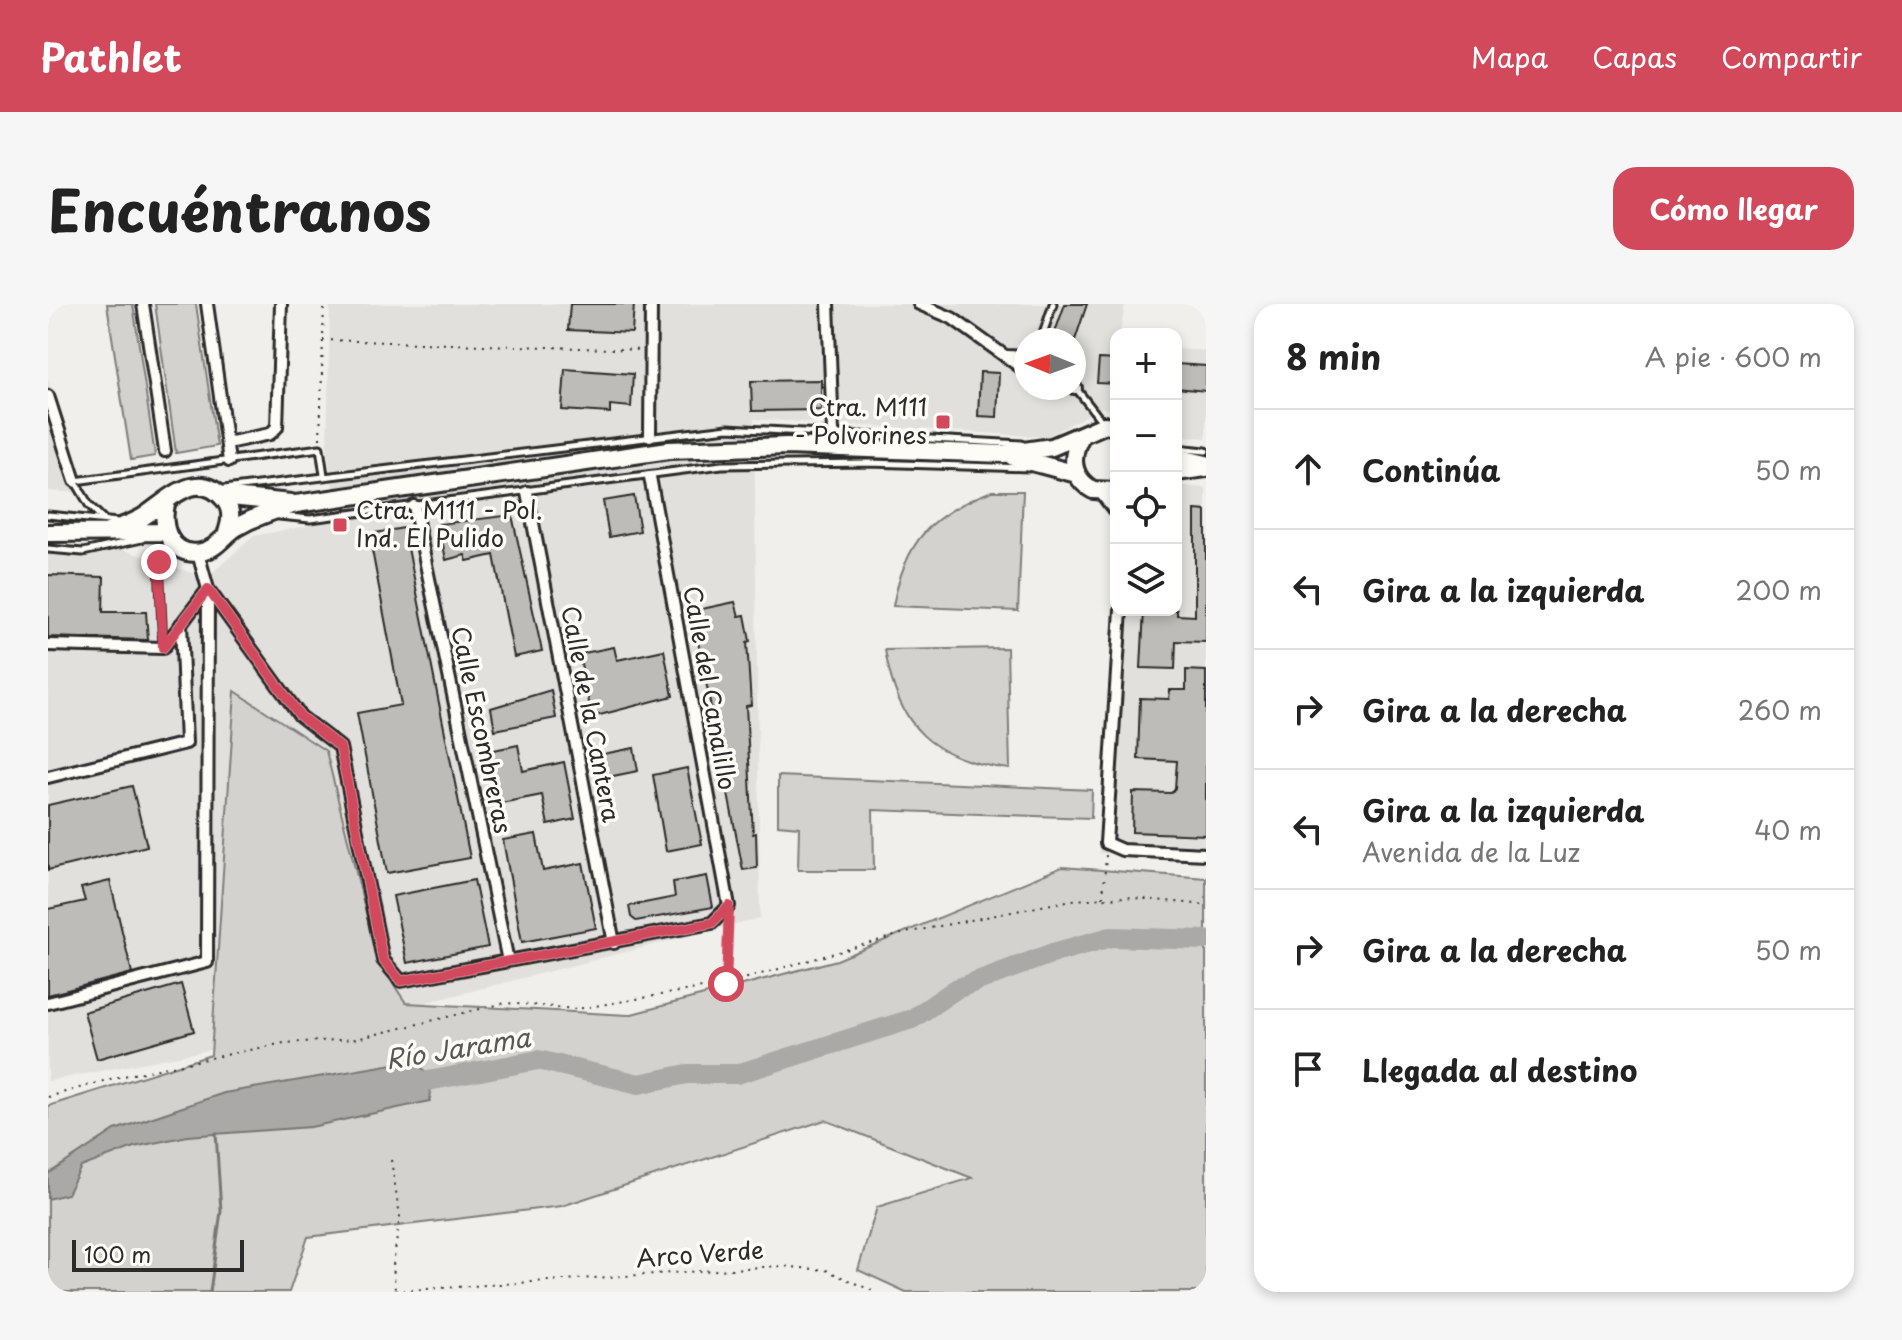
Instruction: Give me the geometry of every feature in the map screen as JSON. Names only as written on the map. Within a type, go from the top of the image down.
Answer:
[{"type":"main road","points":[[167,501],[163,516],[168,536],[179,548],[198,553],[210,549],[226,535],[262,515],[296,504],[669,450],[787,446],[1003,454],[1042,449],[1110,426]]},
{"type":"main road","points":[[1080,438],[1073,463],[1077,474],[1086,486],[1109,492]]},
{"type":"main road","points":[[1003,454],[1077,474]]},
{"type":"main road","points":[[1182,459],[1206,466]]},
{"type":"main road","points":[[1182,472],[1206,466]]},
{"type":"main road","points":[[48,533],[127,524],[167,501],[174,493],[196,485],[218,493],[296,504]]},
{"type":"main road","points":[[218,493],[230,514],[226,535]]},
{"type":"main road","points":[[106,525],[168,536]]},
{"type":"street","points":[[143,304],[165,451]]},
{"type":"street","points":[[207,304],[229,461]]},
{"type":"street","points":[[227,443],[270,434],[277,427],[281,304]]},
{"type":"street","points":[[650,436],[651,304]]},
{"type":"street","points":[[828,304],[833,433]]},
{"type":"street","points":[[919,304],[952,318],[1014,362]]},
{"type":"street","points":[[1007,356],[1014,356]]},
{"type":"street","points":[[48,396],[75,481]]},
{"type":"street","name":"Calle del Canalillo","points":[[650,477],[729,906]]},
{"type":"street","name":"Calle de la Cantera","points":[[527,492],[614,943]]},
{"type":"street","name":"Calle Escombreras","points":[[414,506],[508,961]]},
{"type":"street","points":[[48,1003],[207,962],[208,589],[198,553]]},
{"type":"street","points":[[208,589],[300,716],[340,747],[383,960],[401,981],[712,923],[729,906]]},
{"type":"street","points":[[48,645],[163,648],[208,589]]},
{"type":"street","points":[[1121,616],[1106,843],[1122,850],[1206,854]]},
{"type":"street","points":[[48,777],[186,743],[181,624]]},
{"type":"lane","points":[[1045,328],[1053,304]]},
{"type":"lane","points":[[1086,399],[1110,426]]},
{"type":"lane","points":[[218,493],[324,475],[728,428],[1004,441],[1042,449]]},
{"type":"lane","points":[[106,525],[75,481],[320,448],[324,475]]},
{"type":"lane","points":[[1182,449],[1206,451]]},
{"type":"lane","points":[[262,515],[310,519],[650,477],[722,465],[869,463],[1052,469]]},
{"type":"lane","points":[[1182,472],[1206,476]]},
{"type":"lane","points":[[48,515],[106,525]]},
{"type":"lane","points":[[48,549],[83,552],[144,538],[168,536]]},
{"type":"lane","points":[[159,562],[163,648]]},
{"type":"path","points":[[320,448],[324,304]]},
{"type":"path","points":[[323,340],[651,351]]},
{"type":"path","points":[[1103,898],[1106,843]]},
{"type":"path","points":[[48,1097],[129,1075],[284,1043],[356,1039],[505,1003],[577,1009],[726,984],[905,933],[1072,900],[1103,898],[1206,905]]},
{"type":"path","points":[[726,984],[729,906]]},
{"type":"path","points":[[391,1160],[400,1216],[393,1265],[395,1290]]},
{"type":"path","name":"Arco Verde","points":[[379,1292],[778,1266],[826,1270],[875,1292]]},
{"type":"shaded area","points":[[107,304],[133,304],[155,456],[131,460]]},
{"type":"shaded area","points":[[155,304],[196,304],[217,446],[176,453]]},
{"type":"shaded area","points":[[330,304],[1125,304],[1121,328],[1110,328],[1110,411],[1103,407],[1046,437],[754,419],[760,918],[428,1002],[414,1024],[302,1032],[48,1081],[48,548],[110,545],[206,578],[254,536],[338,520],[327,449]]},
{"type":"shaded area","points":[[1182,349],[1206,351],[1206,438],[1182,436]]},
{"type":"shaded area","points":[[48,379],[85,493],[48,491]]},
{"type":"shaded area","points":[[1182,486],[1206,488],[1206,858],[1099,853],[1112,616],[1182,616]]},
{"type":"shaded area","points":[[992,491],[1023,491],[1018,611],[893,606],[905,564],[924,533],[952,510]]},
{"type":"shaded area","points":[[1007,648],[1010,769],[959,758],[923,735],[899,700],[885,650]]},
{"type":"shaded area","points":[[235,691],[326,751],[378,961],[406,1003],[628,1015],[837,960],[1062,867],[1206,878],[1206,1292],[906,1292],[858,1270],[877,1207],[972,1178],[825,1120],[562,1206],[308,1237],[289,1292],[48,1292],[48,1106],[211,1055]]},
{"type":"shaded area","points":[[778,776],[1092,790],[1091,818],[873,810],[874,870],[798,870],[799,827],[778,825]]},
{"type":"shaded area","points":[[416,1060],[431,1080],[430,1101],[311,1127],[188,1136],[134,1147],[81,1167],[67,1194],[48,1199],[48,1174],[115,1130],[224,1093]]},
{"type":"building","points":[[570,304],[634,304],[632,333],[568,330]]},
{"type":"building","points":[[1065,304],[1087,304],[1079,328],[1056,328]]},
{"type":"building","points":[[1099,359],[1110,360],[1110,384],[1097,383]]},
{"type":"building","points":[[1182,364],[1206,366],[1206,391],[1182,389]]},
{"type":"building","points":[[565,369],[633,374],[631,407],[610,405],[610,413],[562,410]]},
{"type":"building","points":[[980,372],[999,373],[997,417],[978,416]]},
{"type":"building","points":[[821,380],[821,410],[752,411],[751,381]]},
{"type":"building","points":[[634,496],[640,531],[609,537],[603,501]]},
{"type":"building","points":[[1195,510],[1206,511],[1206,642],[1176,641],[1175,669],[1141,668],[1144,616],[1195,616]]},
{"type":"building","points":[[512,515],[542,651],[514,657],[494,555],[467,561],[465,555],[446,560],[439,524]]},
{"type":"building","points":[[404,528],[470,858],[387,873],[357,713],[401,705],[369,534]]},
{"type":"building","points":[[48,575],[104,577],[103,612],[146,612],[148,640],[48,637]]},
{"type":"building","points":[[735,602],[739,616],[745,615],[750,641],[747,642],[751,705],[746,706],[753,834],[756,833],[757,868],[743,870],[692,611]]},
{"type":"building","points":[[614,647],[617,660],[664,650],[673,696],[592,717],[579,654]]},
{"type":"building","points":[[1186,670],[1206,671],[1206,835],[1132,832],[1133,792],[1171,793],[1175,788],[1177,761],[1138,759],[1140,698],[1169,699],[1170,690],[1186,690]]},
{"type":"building","points":[[551,690],[556,718],[495,730],[491,708]]},
{"type":"building","points":[[518,745],[523,771],[564,762],[575,819],[548,825],[542,795],[501,803],[500,796],[493,798],[484,752]]},
{"type":"building","points":[[634,748],[638,771],[603,778],[598,755]]},
{"type":"building","points":[[687,768],[702,844],[666,851],[653,775]]},
{"type":"building","points":[[132,786],[147,846],[48,870],[48,805]]},
{"type":"building","points":[[536,834],[543,871],[583,863],[596,928],[522,942],[503,840]]},
{"type":"building","points":[[707,876],[713,907],[636,921],[631,917],[629,906],[675,897],[673,882]]},
{"type":"building","points":[[474,880],[488,947],[407,963],[393,896]]},
{"type":"building","points":[[110,881],[132,973],[48,995],[48,909],[85,901],[81,888]]},
{"type":"building","points":[[181,984],[194,1031],[97,1059],[84,1012]]},
{"type":"waterway","name":"Río Jarama","points":[[407,1085],[538,1060],[639,1084],[687,1074],[737,1074],[912,1019],[956,989],[1053,953],[1111,937],[1206,940]]},
{"type":"waterway","points":[[210,1292],[221,1211],[216,1133]]},
{"type":"place","name":"Ctra. M111 - Polvorines","points":[[943,422]]},
{"type":"place","name":"Ctra. M111 - Pol. Ind. El Pulido","points":[[340,525]]},
{"type":"route","points":[[159,562],[163,648],[208,589],[300,716],[340,747],[383,960],[401,981],[712,923],[729,906],[726,984]]}]
